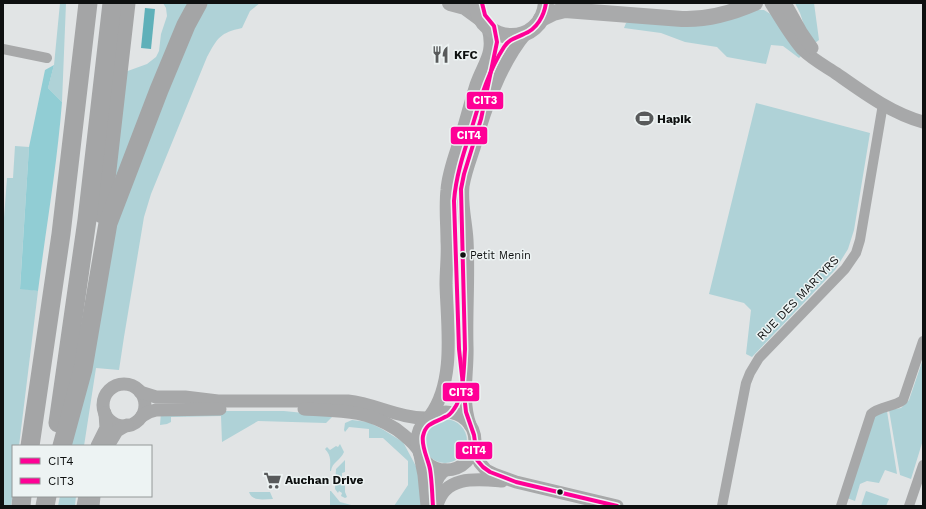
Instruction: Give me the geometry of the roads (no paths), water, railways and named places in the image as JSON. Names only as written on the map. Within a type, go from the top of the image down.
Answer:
[{"type":"highway","points":[[60,234],[60,186],[68,120],[74,3]]},
{"type":"highway","points":[[30,445],[60,234],[88,3]]},
{"type":"highway","points":[[54,445],[87,220],[112,3]]},
{"type":"highway","points":[[96,291],[98,241],[106,185],[126,3]]},
{"type":"highway","points":[[186,25],[192,3]]},
{"type":"highway","points":[[62,445],[82,377],[108,223],[156,96],[186,25],[198,3]]},
{"type":"main road","points":[[450,3],[465,7],[481,16],[496,33],[506,36],[516,36],[526,33],[535,27],[541,20],[545,11],[546,3]]},
{"type":"main road","points":[[595,3],[688,10],[707,8],[726,3]]},
{"type":"main road","points":[[541,20],[553,13],[565,10],[695,19],[722,15],[755,3]]},
{"type":"street","points":[[771,3],[791,34],[803,49],[812,57],[856,88],[883,104],[903,115],[923,122]]},
{"type":"street","points":[[785,3],[815,52],[839,76]]},
{"type":"street","points":[[428,506],[424,475],[416,440],[418,431],[422,424],[437,407],[441,398],[447,366],[448,340],[446,272],[448,240],[446,200],[448,181],[477,83],[490,52],[491,41],[481,16]]},
{"type":"street","points":[[436,506],[436,483],[441,474],[448,470],[460,467],[467,461],[473,449],[475,438],[467,417],[465,402],[467,361],[466,307],[468,284],[467,239],[463,205],[464,184],[488,101],[513,52],[526,33]]},
{"type":"street","points":[[3,49],[47,58]]},
{"type":"street","name":"RUE DES MARTYRS","points":[[722,506],[746,383],[750,373],[759,358],[845,269],[856,253],[860,240],[883,104]]},
{"type":"street","points":[[841,506],[871,414],[874,411],[903,400],[923,341]]},
{"type":"street","points":[[98,445],[106,428],[104,399],[108,392],[114,387],[127,385],[140,392],[144,398],[145,405],[142,416]]},
{"type":"street","points":[[140,392],[156,397],[185,397],[218,401],[348,401],[368,405],[410,418],[429,417],[440,413],[450,412],[461,417],[470,425]]},
{"type":"street","points":[[109,445],[117,431],[154,410],[278,408],[352,412],[372,416],[385,422],[408,437],[429,465],[437,469],[502,481]]},
{"type":"street","points":[[105,413],[114,423],[127,425]]},
{"type":"street","points":[[473,449],[477,460],[486,470],[516,482],[616,506]]},
{"type":"street","points":[[909,506],[919,494],[923,465]]},
{"type":"street","points":[[436,506],[441,493],[454,483],[484,480],[516,482]]},
{"type":"place","name":"KFC","points":[[441,55]]},
{"type":"place","name":"Hapik","points":[[644,119]]},
{"type":"place","name":"Petit Menin","points":[[463,255]]},
{"type":"place","name":"Auchan Drive","points":[[272,480]]}]
